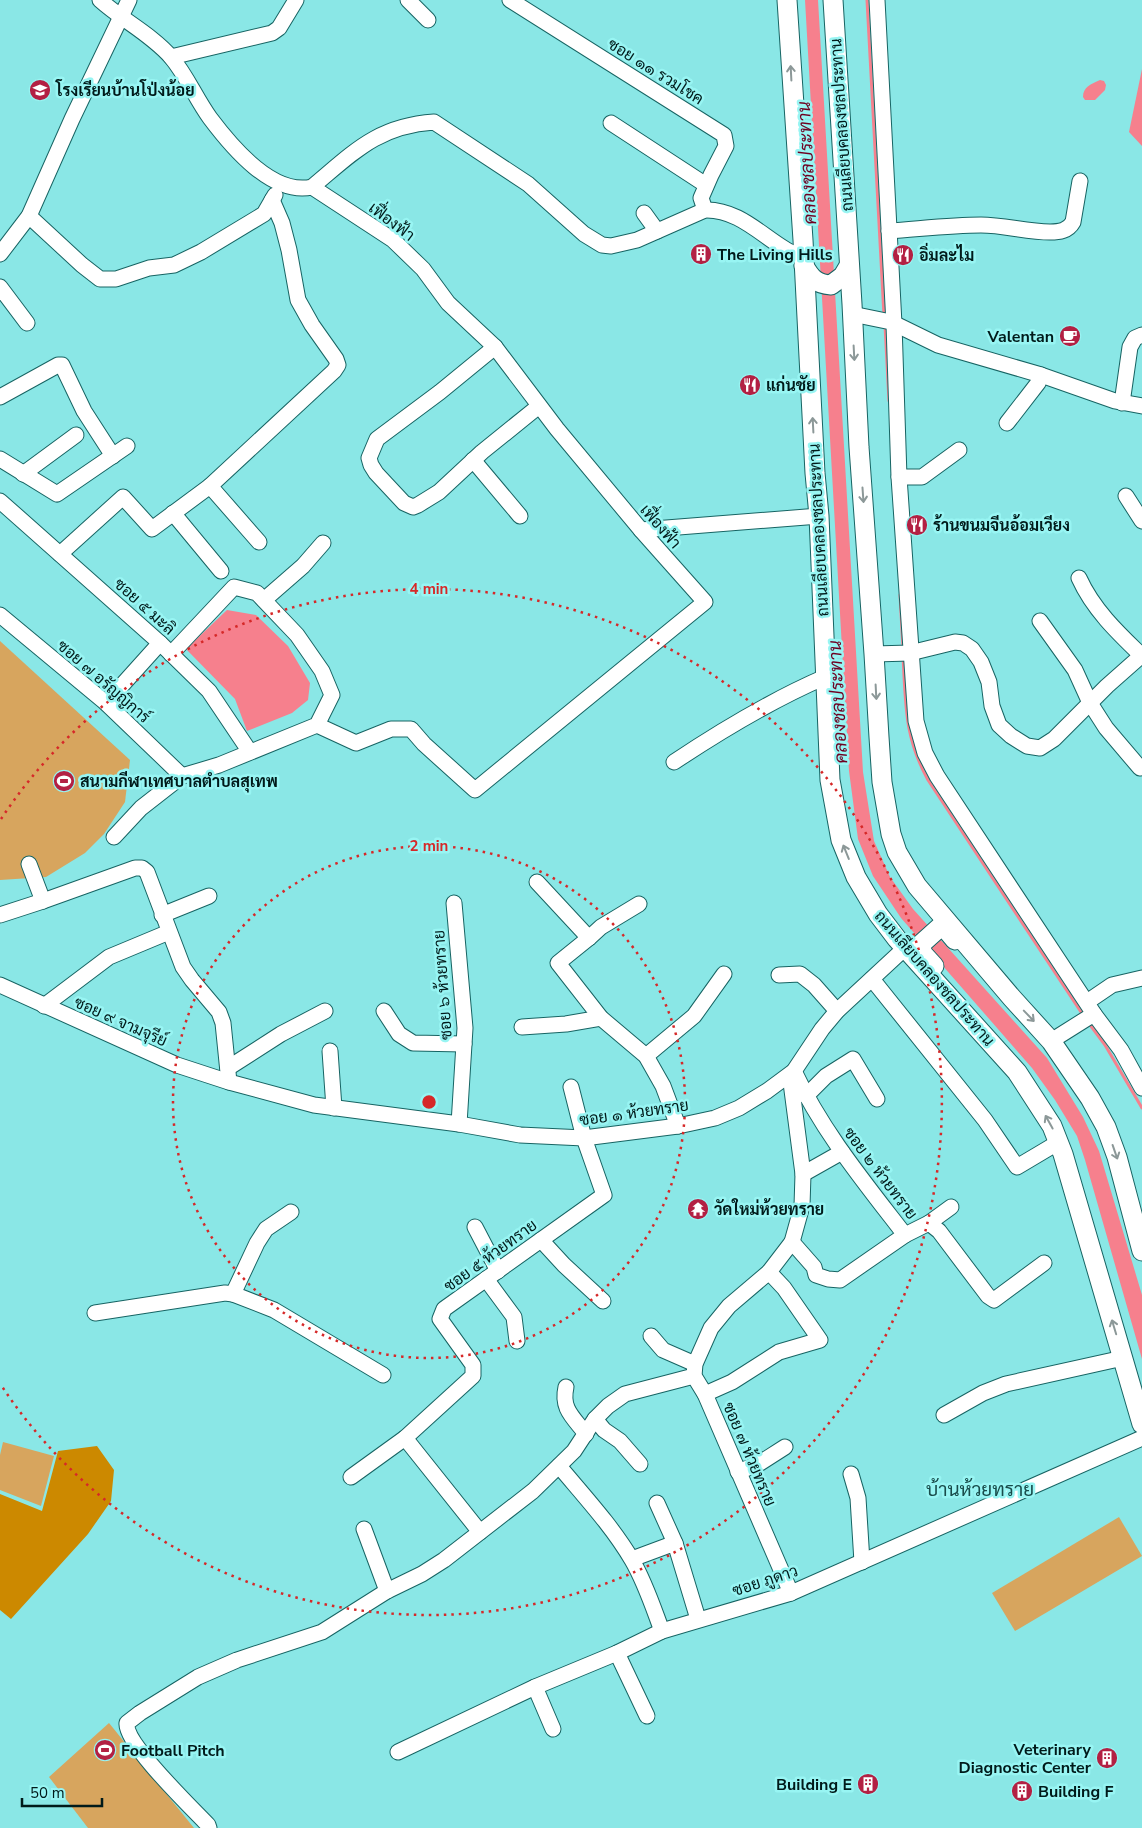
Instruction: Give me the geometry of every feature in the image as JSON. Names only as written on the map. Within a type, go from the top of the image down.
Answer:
[{"type":"main road","name":"ถนนเลียบคลองชลประทาน","points":[[787,0],[810,306],[815,474],[819,516],[830,780],[841,840],[856,877],[878,914],[913,944],[974,1024],[1017,1072],[1047,1118],[1059,1142],[1142,1424]]},
{"type":"main road","name":"ถนนเลียบคลองชลประทาน","points":[[833,0],[846,271],[859,447],[895,654],[882,782],[891,834],[897,852],[923,893],[1051,1041],[1076,1075],[1106,1127],[1117,1157],[1142,1251]]},
{"type":"main road","points":[[807,267],[818,283],[831,285],[846,271]]},
{"type":"main road","points":[[810,306],[820,293],[831,290],[838,291],[850,305]]},
{"type":"main road","points":[[897,852],[901,874],[936,924],[944,928],[1012,998]]},
{"type":"main road","points":[[913,944],[936,924]]},
{"type":"street","points":[[100,0],[155,41],[171,57],[196,93],[209,117],[238,153],[266,177],[282,183],[302,189],[312,187],[366,142],[378,135],[404,126],[434,122],[528,184],[584,234],[602,244],[611,246],[637,240],[657,231],[704,198]]},
{"type":"street","points":[[0,254],[29,216],[129,0]]},
{"type":"street","points":[[171,57],[272,33],[278,28],[296,0]]},
{"type":"street","points":[[408,0],[428,20]]},
{"type":"street","name":"ซอย ๑๑ รวมโชค","points":[[510,0],[724,135],[726,146],[704,198]]},
{"type":"street","points":[[877,0],[899,477],[895,654],[925,753],[937,776],[1090,1011],[1121,1050],[1142,1088]]},
{"type":"street","points":[[610,123],[704,198],[787,250],[807,267]]},
{"type":"street","points":[[889,231],[980,225],[1048,232],[1062,231],[1070,227],[1073,222],[1080,181]]},
{"type":"street","points":[[29,216],[100,279],[116,279],[149,268],[174,265],[201,252],[264,214],[282,183]]},
{"type":"street","name":"เฟื่องฟ้า","points":[[312,187],[393,240],[422,269],[448,303],[495,346],[540,406],[640,530],[705,602],[475,790],[411,730],[391,729],[356,743],[317,725]]},
{"type":"street","points":[[60,554],[123,497],[152,529],[210,486],[334,371],[338,365],[298,300],[289,250],[282,224],[272,200]]},
{"type":"street","points":[[644,213],[657,231]]},
{"type":"street","points":[[0,287],[27,323]]},
{"type":"street","points":[[850,305],[938,345],[1041,375],[1122,403],[1142,406]]},
{"type":"street","points":[[1122,403],[1130,347],[1135,338],[1142,335]]},
{"type":"street","points":[[495,346],[440,392],[377,439],[369,458],[371,465],[388,488],[404,503],[413,506],[423,503],[439,492],[473,460],[540,406]]},
{"type":"street","points":[[0,398],[58,365],[62,365],[84,412],[113,456]]},
{"type":"street","points":[[1007,422],[1038,383],[1041,375]]},
{"type":"street","points":[[23,474],[76,435]]},
{"type":"street","points":[[0,459],[57,494],[127,446]]},
{"type":"street","points":[[899,477],[922,477],[959,450]]},
{"type":"street","points":[[473,460],[520,516]]},
{"type":"street","points":[[210,486],[259,542]]},
{"type":"street","points":[[1126,496],[1142,521]]},
{"type":"street","name":"ซอย ๕ มะลิ","points":[[0,501],[166,649],[209,691],[250,752]]},
{"type":"street","points":[[174,513],[221,571]]},
{"type":"street","points":[[640,530],[819,516]]},
{"type":"street","points":[[264,600],[303,566],[323,543]]},
{"type":"street","points":[[895,654],[955,642],[963,643],[972,649],[981,662],[990,682],[992,706],[999,725],[1011,736],[1027,746],[1040,748],[1054,739],[1107,686],[1142,655],[1108,624],[1085,592],[1079,578]]},
{"type":"street","points":[[106,703],[234,587],[257,593],[297,635],[322,671],[332,695],[317,725],[219,765],[182,776],[141,808],[114,837]]},
{"type":"street","name":"ซอย ๗ อรัญญิการ์","points":[[0,615],[106,703],[182,776]]},
{"type":"street","points":[[1040,621],[1075,670],[1090,703],[1106,728],[1140,768]]},
{"type":"street","points":[[674,762],[721,732],[779,699],[825,677]]},
{"type":"street","points":[[29,864],[43,901]]},
{"type":"street","points":[[0,915],[135,868],[142,868],[147,872],[168,932],[183,967],[219,1012],[223,1023],[228,1075]]},
{"type":"street","points":[[537,882],[589,938]]},
{"type":"street","points":[[162,915],[209,896]]},
{"type":"street","name":"ซอย ๖ ห้วยทราย","points":[[454,903],[465,1028],[459,1124]]},
{"type":"street","points":[[639,904],[601,927],[558,963],[601,1018],[646,1056],[663,1086],[678,1126]]},
{"type":"street","points":[[44,1006],[109,957],[168,932]]},
{"type":"street","name":"ซอย ๑ ห้วยทราย","points":[[228,1075],[314,1105],[459,1124],[520,1135],[584,1138],[678,1126],[715,1118],[739,1108],[792,1073],[822,1029],[837,1011],[913,944]]},
{"type":"street","points":[[646,1056],[694,1016],[724,974]]},
{"type":"street","points":[[779,975],[800,974],[814,985],[837,1011]]},
{"type":"street","points":[[1051,1041],[1068,1032],[1090,1011],[1112,985],[1142,978]]},
{"type":"street","points":[[872,979],[985,1120],[1017,1167],[1059,1142]]},
{"type":"street","name":"ซอย ๙ จามจุรีย์","points":[[0,985],[177,1065],[228,1075]]},
{"type":"street","points":[[228,1075],[280,1034],[326,1011]]},
{"type":"street","points":[[384,1012],[400,1034],[413,1043],[464,1044]]},
{"type":"street","points":[[522,1026],[566,1024],[601,1018]]},
{"type":"street","points":[[330,1051],[334,1108]]},
{"type":"street","points":[[806,1096],[826,1076],[853,1059],[877,1099]]},
{"type":"street","points":[[695,1370],[711,1328],[729,1306],[769,1272],[792,1242],[802,1206],[803,1174],[792,1073]]},
{"type":"street","name":"ซอย ๒ ห้วยทราย","points":[[792,1073],[842,1152],[905,1235],[929,1223],[939,1231],[988,1296],[994,1300],[1044,1263]]},
{"type":"street","points":[[571,1086],[584,1138]]},
{"type":"street","name":"ซอย ๕ ห้วยทราย","points":[[351,1477],[405,1438],[473,1376],[474,1365],[440,1319],[444,1309],[604,1195],[584,1138]]},
{"type":"street","points":[[803,1174],[818,1168],[842,1152]]},
{"type":"street","points":[[929,1223],[950,1207]]},
{"type":"street","points":[[233,1294],[257,1243],[266,1229],[291,1212]]},
{"type":"street","points":[[475,1227],[492,1275],[514,1317],[518,1341]]},
{"type":"street","points":[[792,1242],[814,1267],[816,1275],[840,1280],[905,1235]]},
{"type":"street","points":[[541,1240],[564,1266],[603,1301]]},
{"type":"street","points":[[705,1394],[732,1382],[779,1352],[820,1340],[784,1288],[769,1272]]},
{"type":"street","points":[[95,1313],[225,1293],[233,1294],[274,1310],[383,1375]]},
{"type":"street","points":[[652,1336],[663,1350],[695,1370]]},
{"type":"street","points":[[944,1415],[984,1393],[1006,1384],[1123,1358]]},
{"type":"street","points":[[209,1828],[208,1824],[170,1786],[145,1755],[128,1732],[127,1723],[198,1677],[237,1660],[322,1632],[387,1591],[422,1574],[533,1491],[574,1451],[595,1419],[608,1406],[625,1394],[695,1370]]},
{"type":"street","name":"ซอย ๗ ห้วยทราย","points":[[695,1370],[791,1593]]},
{"type":"street","points":[[566,1387],[565,1406],[586,1434]]},
{"type":"street","points":[[595,1419],[604,1430],[620,1441],[640,1464]]},
{"type":"street","points":[[405,1438],[480,1532]]},
{"type":"street","name":"ซอย ภูดาว","points":[[398,1752],[535,1687],[617,1653],[662,1630],[791,1593],[1142,1438]]},
{"type":"street","points":[[738,1472],[760,1463],[785,1447]]},
{"type":"street","points":[[559,1466],[601,1517],[632,1560],[644,1583],[662,1630]]},
{"type":"street","points":[[851,1474],[858,1498],[862,1562]]},
{"type":"street","points":[[657,1503],[675,1542],[698,1619]]},
{"type":"street","points":[[364,1529],[387,1591]]},
{"type":"street","points":[[632,1560],[675,1542]]},
{"type":"street","points":[[617,1653],[647,1716]]},
{"type":"street","points":[[535,1687],[554,1729]]},
{"type":"shaded area","points":[[805,0],[818,0],[863,772],[874,841],[890,877],[913,909],[1047,1058],[1083,1117],[1099,1151],[1142,1295],[1142,1359],[1077,1136],[1055,1100],[1032,1068],[901,918],[873,876],[858,839],[849,771]]},
{"type":"shaded area","points":[[1142,69],[1142,146],[1129,132]]},
{"type":"shaded area","points":[[1100,80],[1104,81],[1106,85],[1105,90],[1095,100],[1085,100],[1083,94],[1086,88]]},
{"type":"shaded area","points":[[227,610],[256,615],[288,646],[310,683],[308,700],[292,713],[247,731],[235,699],[186,649]]},
{"type":"shaded area","name":"สนามกีฬาเทศบาลตำบลสุเทพ","points":[[0,641],[130,760],[125,802],[104,834],[85,853],[46,877],[0,880]]},
{"type":"shaded area","points":[[3,1442],[54,1456],[41,1506],[0,1490],[0,1455]]},
{"type":"shaded area","points":[[97,1446],[114,1470],[111,1501],[88,1534],[11,1619],[0,1610],[0,1494],[42,1511],[58,1451]]},
{"type":"shaded area","points":[[1119,1517],[1142,1556],[1015,1631],[992,1593]]},
{"type":"shaded area","name":"Football Pitch","points":[[109,1723],[194,1828],[88,1828],[49,1777]]},
{"type":"waterway","points":[[867,0],[884,316]]},
{"type":"waterway","points":[[885,325],[889,401]]},
{"type":"waterway","points":[[900,595],[903,648]]},
{"type":"waterway","points":[[903,657],[910,734],[914,749],[928,780],[1083,1015]]},
{"type":"waterway","points":[[1088,1022],[1105,1045],[1142,1108]]},
{"type":"place","name":"โรงเรียนบ้านโป่งน้อย","points":[[40,90]]},
{"type":"place","name":"The Living Hills","points":[[701,254]]},
{"type":"place","name":"อิ่มละไม","points":[[903,255]]},
{"type":"place","name":"Valentan","points":[[1070,336]]},
{"type":"place","name":"แก่นชัย","points":[[750,385]]},
{"type":"place","name":"ร้านขนมจีนอ้อมเวียง","points":[[917,525]]},
{"type":"place","name":"สนามกีฬาเทศบาลตำบลสุเทพ","points":[[64,781]]},
{"type":"place","name":"วัดใหม่ห้วยทราย","points":[[698,1209]]},
{"type":"place","name":"Football Pitch","points":[[105,1750]]},
{"type":"place","name":"Veterinary Diagnostic Center","points":[[1107,1758]]},
{"type":"place","name":"Building E","points":[[868,1784]]},
{"type":"place","name":"Building F","points":[[1022,1791]]},
{"type":"district","name":"บ้านห้วยทราย","points":[[980,1489]]},
{"type":"water label","name":"คลองชลประทาน","points":[[807,163]]},
{"type":"water label","name":"คลองชลประทาน","points":[[838,702]]}]
